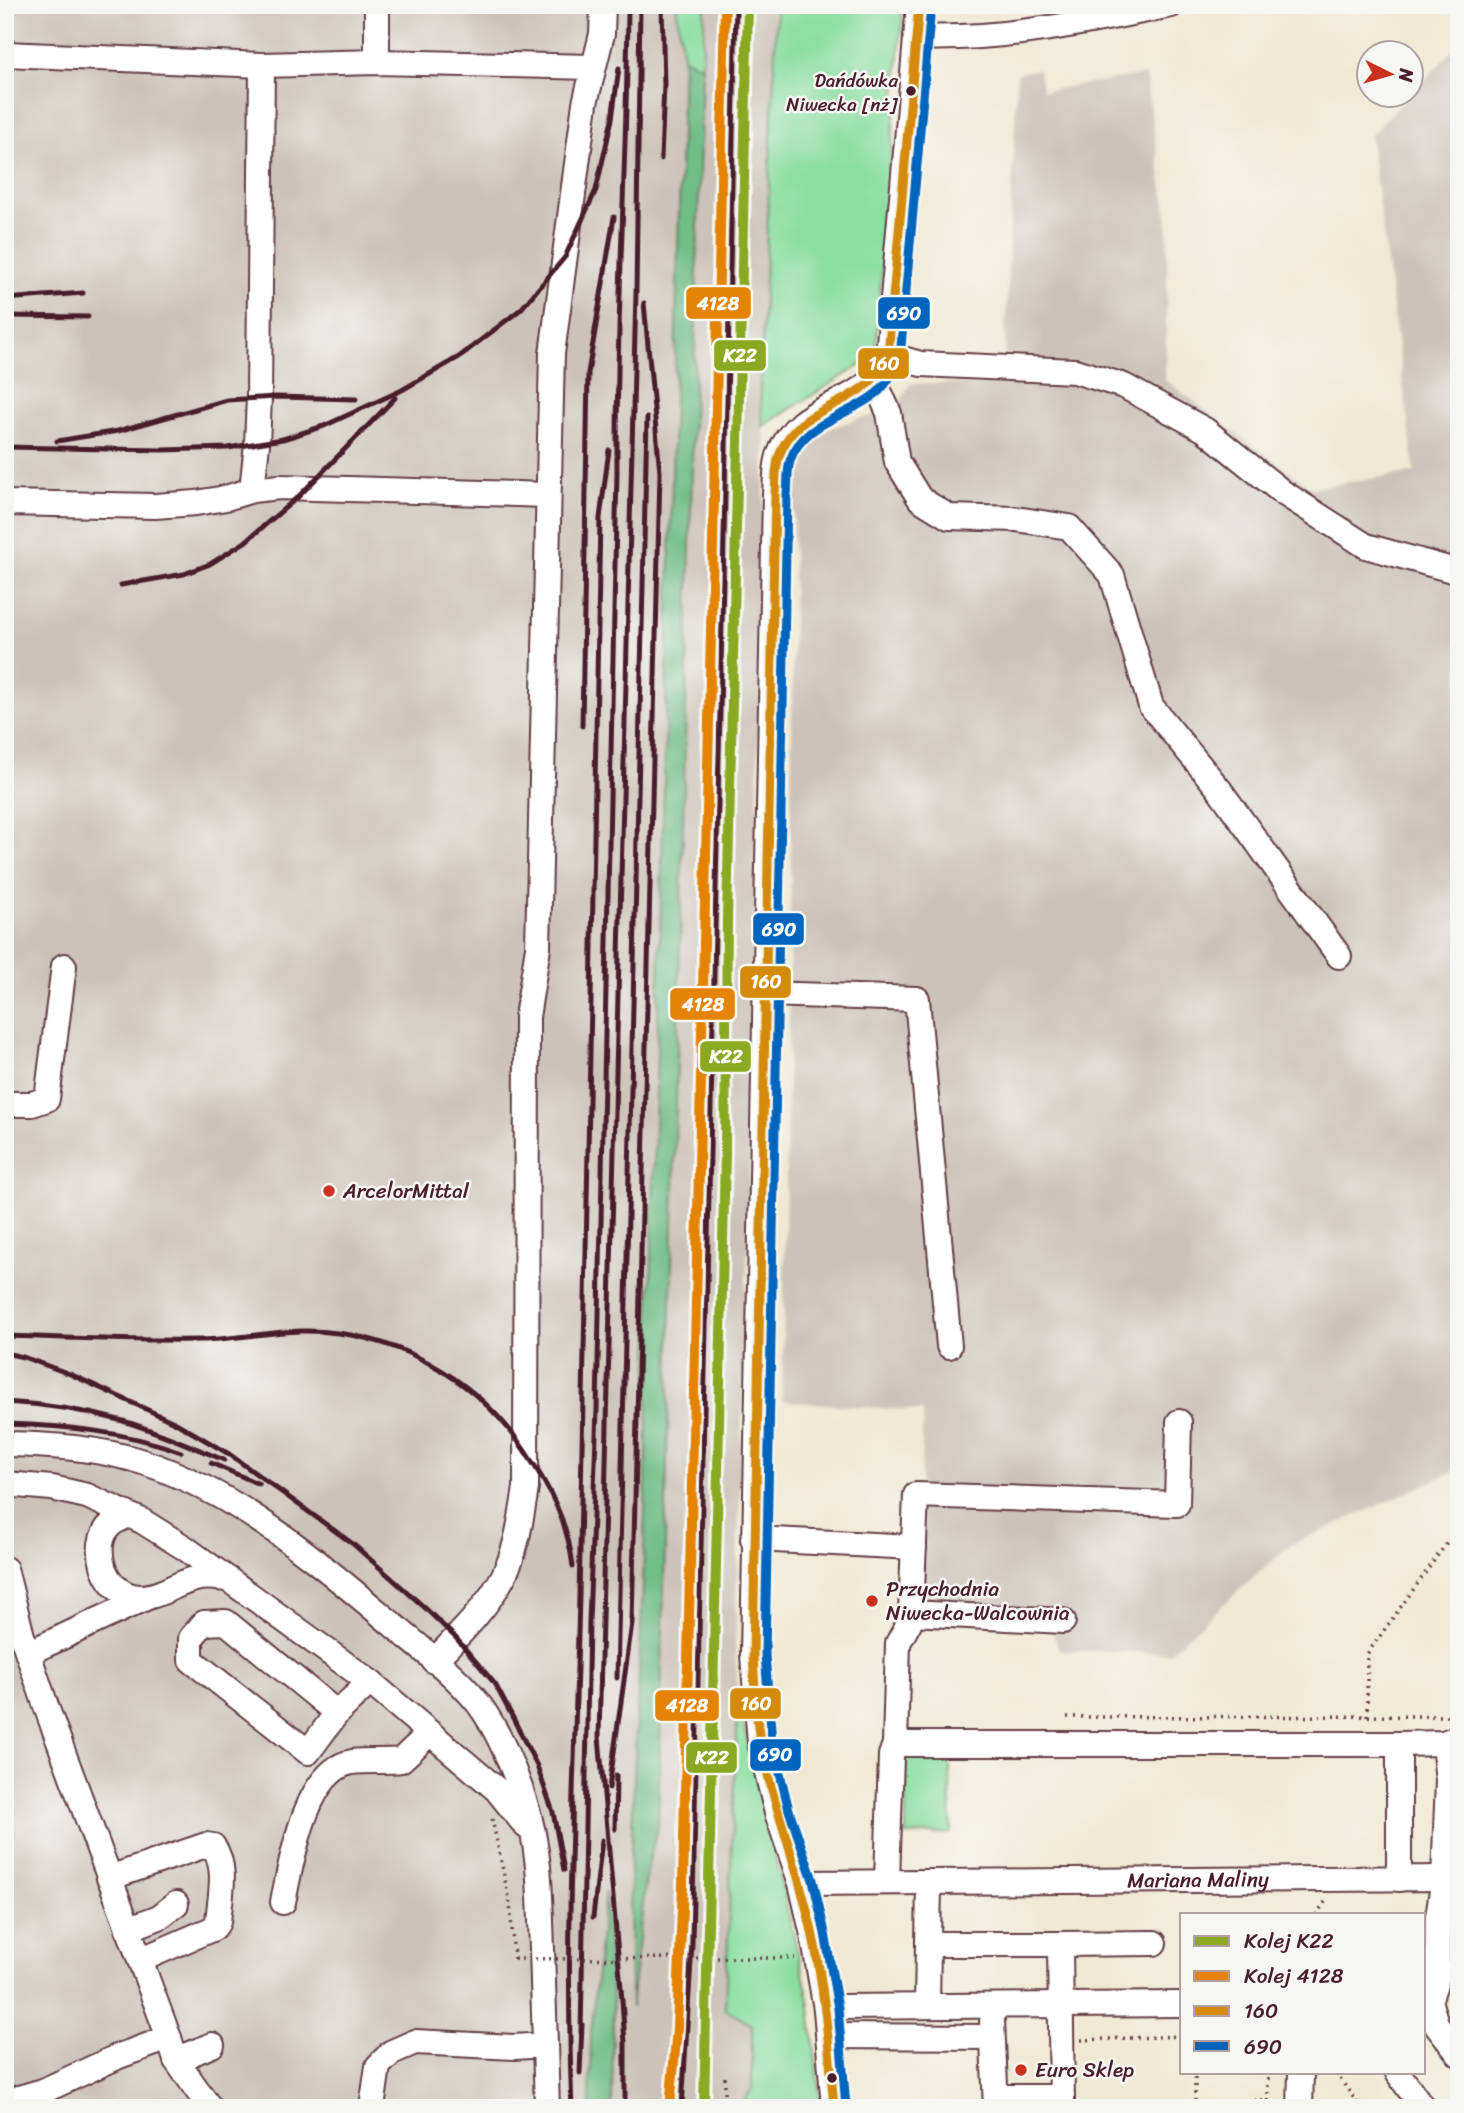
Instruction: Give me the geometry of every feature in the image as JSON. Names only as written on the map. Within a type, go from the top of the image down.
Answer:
[{"type":"street","points":[[377,5],[377,62]]},
{"type":"street","points":[[434,1661],[483,1608],[503,1576],[519,1530],[526,1489],[527,1017],[538,947],[552,354],[585,103],[602,34],[603,5]]},
{"type":"street","points":[[834,2108],[826,2009],[813,1935],[801,1883],[777,1813],[760,1743],[752,1656],[775,494],[778,459],[788,437],[801,422],[854,394],[871,381],[888,355],[919,5]]},
{"type":"street","points":[[916,37],[975,38],[1042,30],[1171,5]]},
{"type":"street","points":[[5,54],[262,65],[377,62],[592,67]]},
{"type":"street","points":[[252,490],[259,397],[262,65]]},
{"type":"street","points":[[888,355],[921,364],[1075,371],[1124,386],[1205,430],[1282,492],[1366,546],[1459,572]]},
{"type":"street","points":[[871,381],[889,412],[897,462],[920,499],[949,517],[1016,519],[1069,527],[1112,575],[1151,706],[1219,789],[1339,956]]},
{"type":"street","points":[[5,503],[155,506],[196,503],[252,490],[280,487],[548,495]]},
{"type":"street","points":[[5,1104],[32,1104],[47,1099],[64,966]]},
{"type":"street","points":[[765,994],[917,999],[949,1346]]},
{"type":"street","points":[[887,1882],[898,1643],[909,1623],[911,1613],[916,1495],[1177,1504],[1179,1422]]},
{"type":"street","points":[[5,1444],[114,1454],[185,1479],[251,1514],[292,1542],[342,1582],[453,1677],[478,1703],[495,1730],[526,1804],[536,1849],[541,1896],[547,2108]]},
{"type":"street","points":[[5,1483],[52,1488],[87,1496],[129,1515],[174,1542],[370,1682],[496,1790],[533,1835]]},
{"type":"street","points":[[129,1515],[110,1523],[102,1536],[100,1555],[104,1575],[115,1587],[141,1596]]},
{"type":"street","points":[[754,1539],[914,1547]]},
{"type":"street","points":[[5,1570],[25,1645],[172,2049],[210,2108]]},
{"type":"street","points":[[25,1645],[141,1596],[195,1579],[228,1579]]},
{"type":"street","points":[[911,1613],[1063,1620]]},
{"type":"street","points":[[337,1713],[226,1622],[204,1623],[191,1638],[191,1660],[307,1752],[337,1713],[370,1682]]},
{"type":"street","points":[[283,1902],[298,1831],[306,1811],[332,1772],[350,1762],[401,1760],[430,1733]]},
{"type":"street","points":[[895,1744],[1399,1744],[1452,1740],[1453,1781],[1438,1916],[1437,1978],[1426,2001],[1437,2026],[1459,2054]]},
{"type":"street","points":[[1399,1744],[1399,1879]]},
{"type":"street","points":[[109,1878],[206,1845],[213,1846],[219,1855],[222,1869],[218,1922],[214,1928],[140,1960]]},
{"type":"street","name":"Mariana Maliny","points":[[801,1883],[1444,1878]]},
{"type":"street","points":[[927,2006],[929,1882]]},
{"type":"street","points":[[128,1930],[159,1917],[176,1904]]},
{"type":"street","points":[[928,1944],[1154,1943]]},
{"type":"street","points":[[992,2005],[996,2102],[1062,2102],[1059,1944]]},
{"type":"street","points":[[826,2009],[1180,2004]]},
{"type":"street","points":[[829,2036],[992,2037]]},
{"type":"street","points":[[372,2108],[378,2066],[392,2052],[415,2042],[514,2047],[545,2045]]},
{"type":"street","points":[[5,2102],[43,2091],[119,2056],[212,2045]]},
{"type":"street","points":[[1300,2108],[1301,2074]]},
{"type":"street","points":[[1399,2074],[1423,2108]]},
{"type":"path","points":[[1367,1744],[1367,1654],[1459,1527]]},
{"type":"path","points":[[1067,1717],[1459,1716]]},
{"type":"path","points":[[491,1814],[510,1903],[514,1959],[768,1958]]},
{"type":"path","points":[[1061,2040],[1180,2036]]},
{"type":"path","points":[[1195,2074],[1195,2108]]},
{"type":"path","points":[[1268,2074],[1268,2108]]},
{"type":"path","points":[[1337,2074],[1361,2108]]},
{"type":"path","points":[[724,2077],[725,2108]]},
{"type":"path","points":[[1254,2100],[1268,2099]]},
{"type":"shaded area","name":"ArcelorMittal","points":[[5,5],[676,5],[679,19],[702,65],[705,5],[777,5],[760,390],[765,438],[748,1227],[735,1643],[738,1702],[725,2009],[752,2024],[752,2089],[739,2108],[5,2108]]},
{"type":"shaded area","points":[[1459,44],[1459,1469],[1290,1545],[1169,1653],[1059,1650],[1051,1626],[916,1621],[923,1411],[782,1401],[794,497],[797,462],[816,434],[857,419],[900,410],[899,403],[911,383],[1003,384],[1017,74],[1038,69],[1043,91],[1145,75],[1168,221],[1165,380],[1311,488],[1415,472],[1370,136],[1397,108],[1426,108],[1426,78]]},
{"type":"green space","points":[[676,5],[705,5],[702,66],[683,58]]},
{"type":"green space","points":[[777,5],[903,5],[875,356],[763,426],[760,390]]},
{"type":"green space","points":[[683,58],[702,66],[658,1825],[647,1869],[631,2008],[630,1869],[643,1587]]},
{"type":"green space","points":[[738,1702],[809,1999],[821,2108],[739,2108],[752,2089],[752,2025],[725,2009]]},
{"type":"green space","points":[[911,1755],[943,1757],[950,1766],[951,1833],[906,1835],[906,1759]]},
{"type":"green space","points":[[1452,1854],[1459,1854],[1459,2025],[1457,2021]]},
{"type":"green space","points":[[605,1891],[613,2013],[612,2108],[590,2108],[591,2032]]},
{"type":"railway","points":[[581,2033],[628,5]]},
{"type":"railway","points":[[625,2108],[622,2000],[599,1737],[636,292],[640,5]]},
{"type":"railway","points":[[661,159],[664,85],[662,5]]},
{"type":"railway","points":[[682,2108],[692,1944],[736,5]]},
{"type":"railway","points":[[5,447],[163,450],[228,448],[283,439],[324,426],[402,390],[459,357],[521,309],[565,257],[596,190],[612,119],[619,68]]},
{"type":"railway","points":[[582,726],[588,373],[614,217]]},
{"type":"railway","points":[[5,299],[83,293]]},
{"type":"railway","points":[[609,1788],[632,1623],[660,472],[644,303]]},
{"type":"railway","points":[[5,316],[88,317]]},
{"type":"railway","points":[[57,441],[118,431],[227,400],[276,397],[356,399]]},
{"type":"railway","points":[[121,585],[184,574],[210,564],[245,542],[299,496],[395,398]]},
{"type":"railway","points":[[617,1678],[647,418]]},
{"type":"railway","points":[[572,2108],[570,1898],[580,1549],[600,518],[609,450]]},
{"type":"railway","points":[[5,1336],[201,1340],[301,1331],[367,1338],[398,1349],[428,1362],[456,1380],[482,1401],[505,1425],[525,1451],[550,1492],[567,1535],[573,1567]]},
{"type":"railway","points":[[5,1353],[70,1374],[176,1423],[229,1454],[353,1544],[424,1607],[456,1638],[495,1684],[537,1766],[553,1812],[564,1870]]},
{"type":"railway","points":[[5,1402],[64,1408],[123,1421],[224,1460]]},
{"type":"railway","points":[[5,1424],[116,1434],[181,1452]]},
{"type":"railway","points":[[211,1463],[259,1484]]},
{"type":"railway","points":[[615,1829],[616,1776]]},
{"type":"railway","points":[[593,1917],[602,1840]]},
{"type":"railway","points":[[580,2073],[582,2024]]},
{"type":"rail line","name":"4128","points":[[670,2108],[677,2028],[683,1885],[725,5]]},
{"type":"rail line","name":"K22","points":[[704,2108],[748,5]]},
{"type":"transit line","name":"160","points":[[834,2108],[820,1976],[807,1909],[761,1746],[753,1655],[775,494],[779,456],[795,429],[870,382],[888,355],[919,5]]},
{"type":"transit line","name":"690","points":[[846,2107],[838,2008],[825,1933],[813,1880],[789,1810],[772,1741],[765,1655],[787,495],[790,461],[805,437],[879,391],[900,358],[931,6]]},
{"type":"place","name":"Dańdówka Niwecka [nż]","points":[[911,91]]},
{"type":"place","name":"ArcelorMittal","points":[[329,1191]]},
{"type":"place","name":"Przychodnia Niwecka-Walcownia","points":[[872,1601]]},
{"type":"place","name":"Euro Sklep","points":[[1021,2070]]}]
